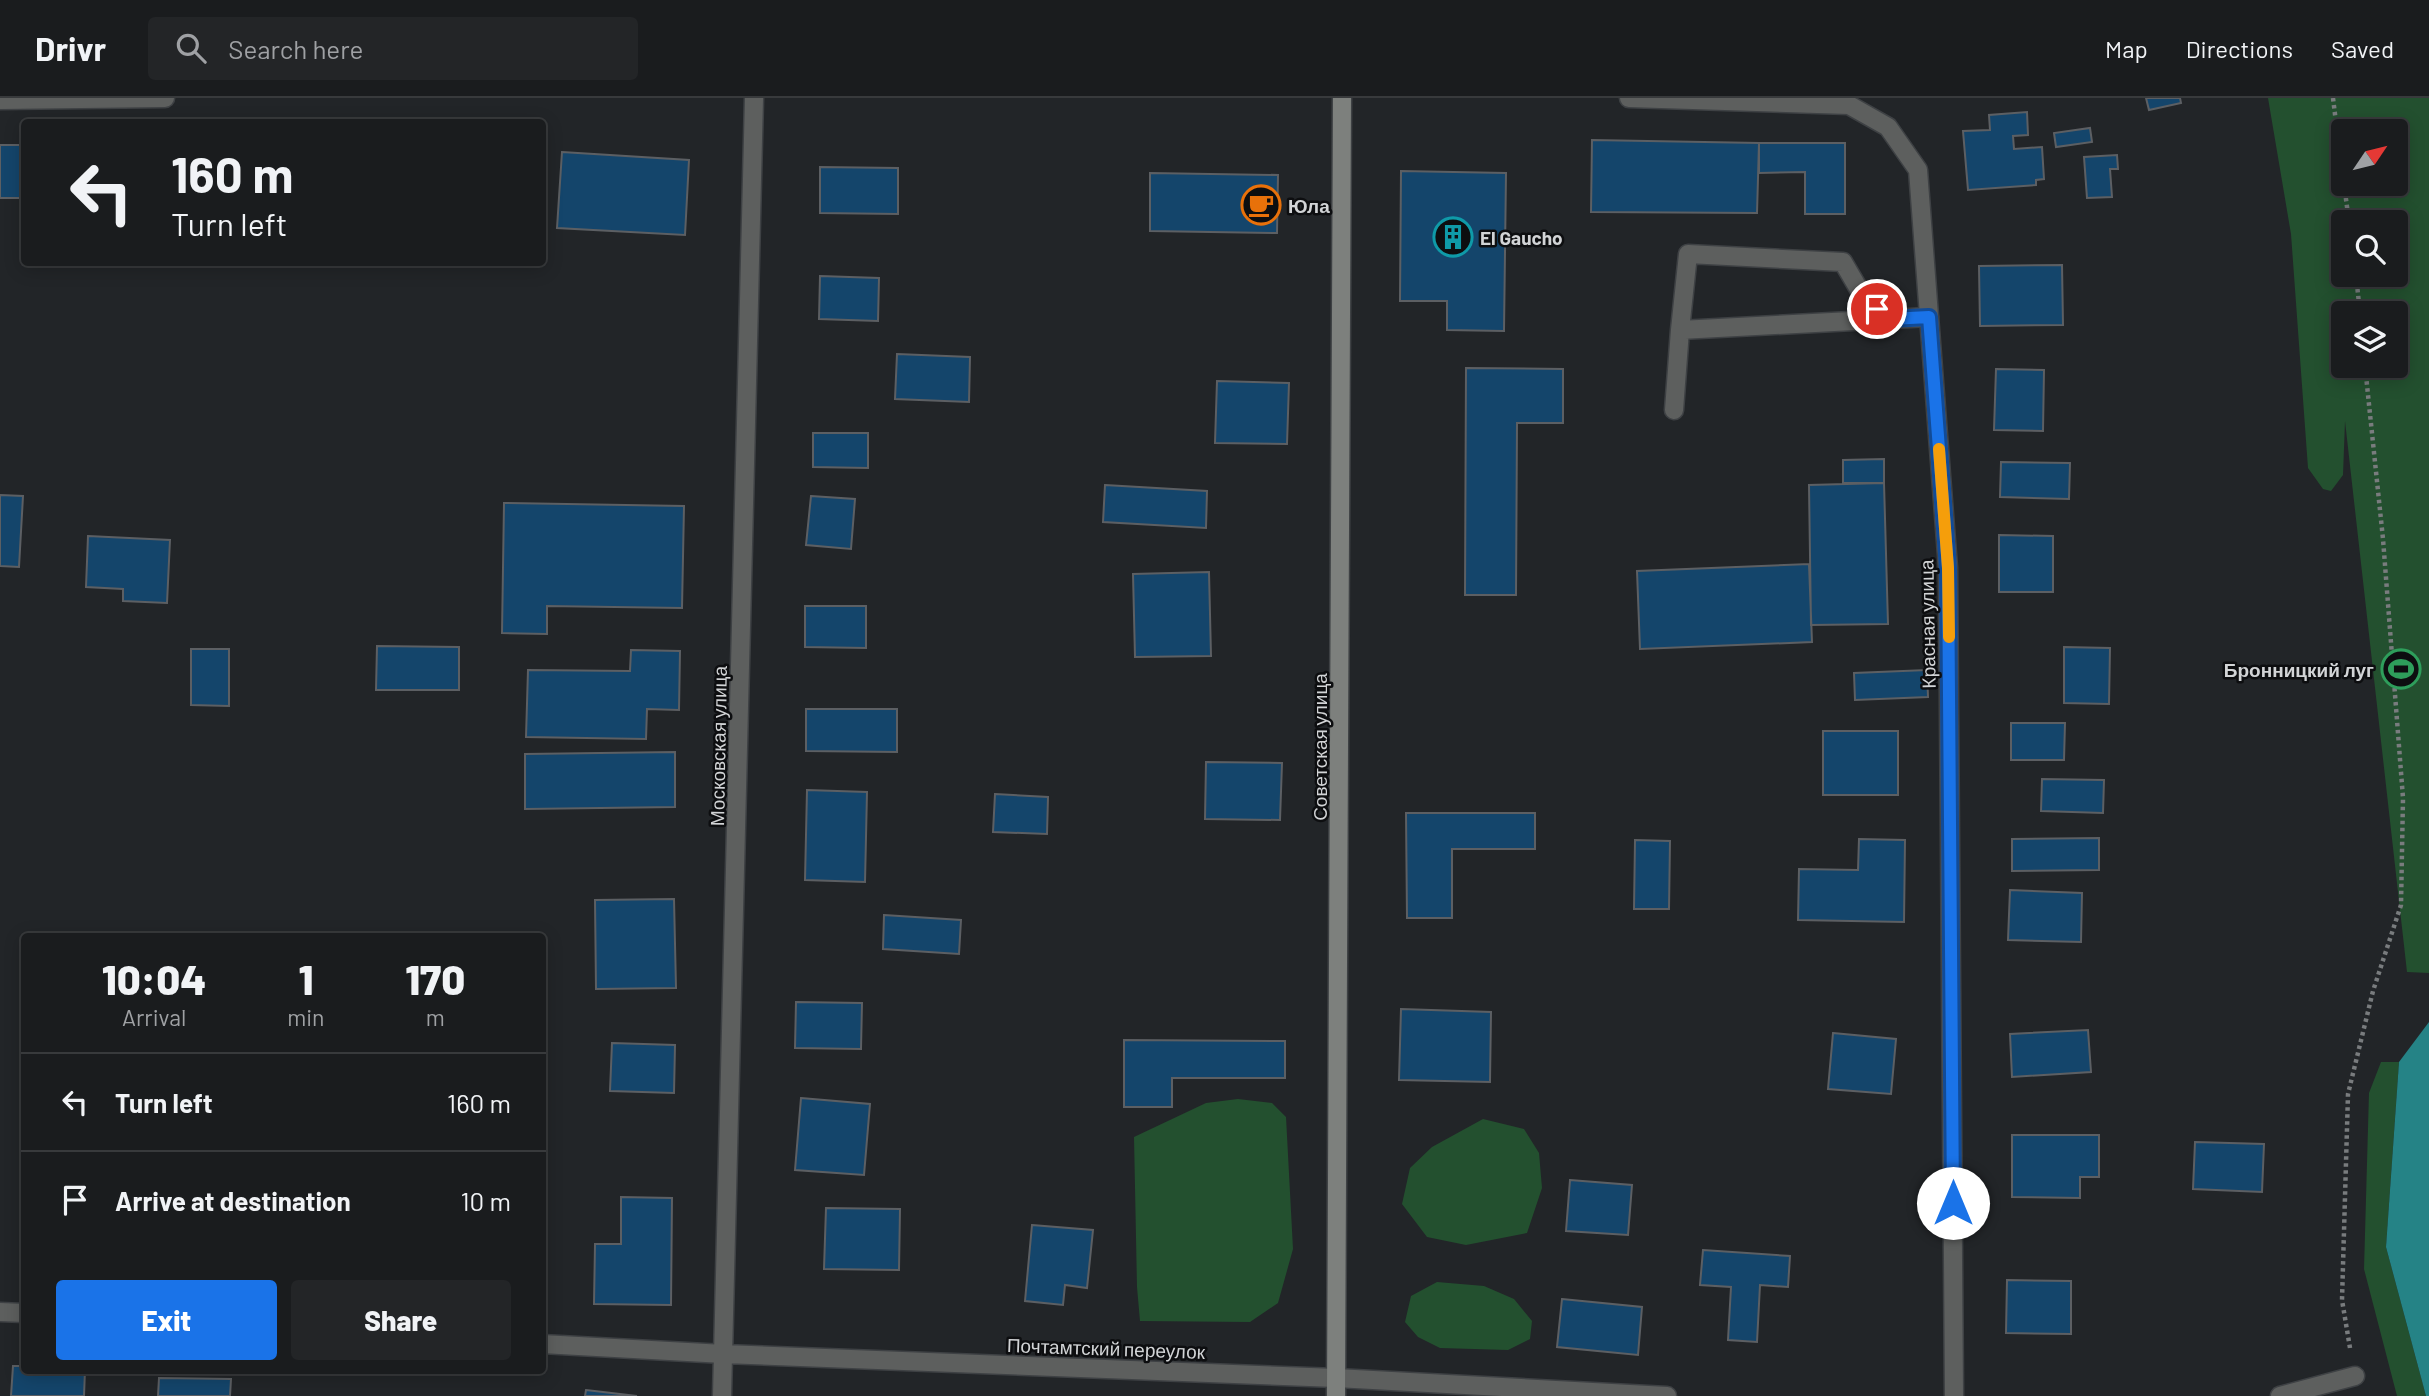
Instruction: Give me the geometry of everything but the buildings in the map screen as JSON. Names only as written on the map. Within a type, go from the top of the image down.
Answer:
[{"type":"main road","name":"Советская улица","points":[[1336,1387],[1342,98]]},
{"type":"street","points":[[0,100],[164,98]]},
{"type":"street","name":"Московская улица","points":[[722,1396],[754,98]]},
{"type":"street","name":"Красная улица","points":[[1629,98],[1849,104],[1888,127],[1918,170],[1948,568],[1954,1396]]},
{"type":"street","points":[[1674,410],[1688,254],[1843,262],[1864,298],[1890,319]]},
{"type":"street","points":[[1680,330],[1929,317]]},
{"type":"street","points":[[0,1312],[21,1313]]},
{"type":"street","name":"Почтамтский переулок","points":[[546,1344],[1336,1387],[1668,1396]]},
{"type":"street","points":[[2280,1396],[2355,1376]]},
{"type":"path","points":[[2333,98],[2336,119]]},
{"type":"path","points":[[2355,1376],[2342,1300],[2348,1094],[2373,991],[2401,905],[2403,798],[2383,539],[2366,378]]},
{"type":"green space","name":"Бронницкий луг","points":[[2268,98],[2429,98],[2429,973],[2407,972],[2345,421],[2343,475],[2331,491],[2323,489],[2308,468],[2291,234]]},
{"type":"green space","points":[[2381,1062],[2399,1062],[2386,1247],[2426,1396],[2397,1396],[2364,1269],[2369,1093]]},
{"type":"green space","points":[[1238,1099],[1272,1103],[1286,1117],[1293,1249],[1278,1303],[1250,1322],[1140,1321],[1134,1137],[1206,1103]]},
{"type":"green space","points":[[1483,1119],[1524,1129],[1539,1153],[1542,1188],[1527,1233],[1466,1245],[1427,1237],[1402,1204],[1410,1168],[1432,1147]]},
{"type":"green space","points":[[1437,1282],[1484,1286],[1514,1299],[1532,1321],[1530,1339],[1508,1350],[1440,1348],[1418,1337],[1405,1322],[1411,1296]]},
{"type":"water","points":[[2429,1022],[2429,1396],[2426,1396],[2386,1247],[2399,1062]]},
{"type":"slow traffic","points":[[1939,449],[1948,568],[1949,637]]},
{"type":"place","name":"Юла","points":[[1261,205]]},
{"type":"place","name":"El Gaucho","points":[[1453,237]]},
{"type":"place","name":"Бронницкий луг","points":[[2401,669]]},
{"type":"route","points":[[1877,309],[1890,319],[1929,317],[1948,568],[1953,1203]]}]
